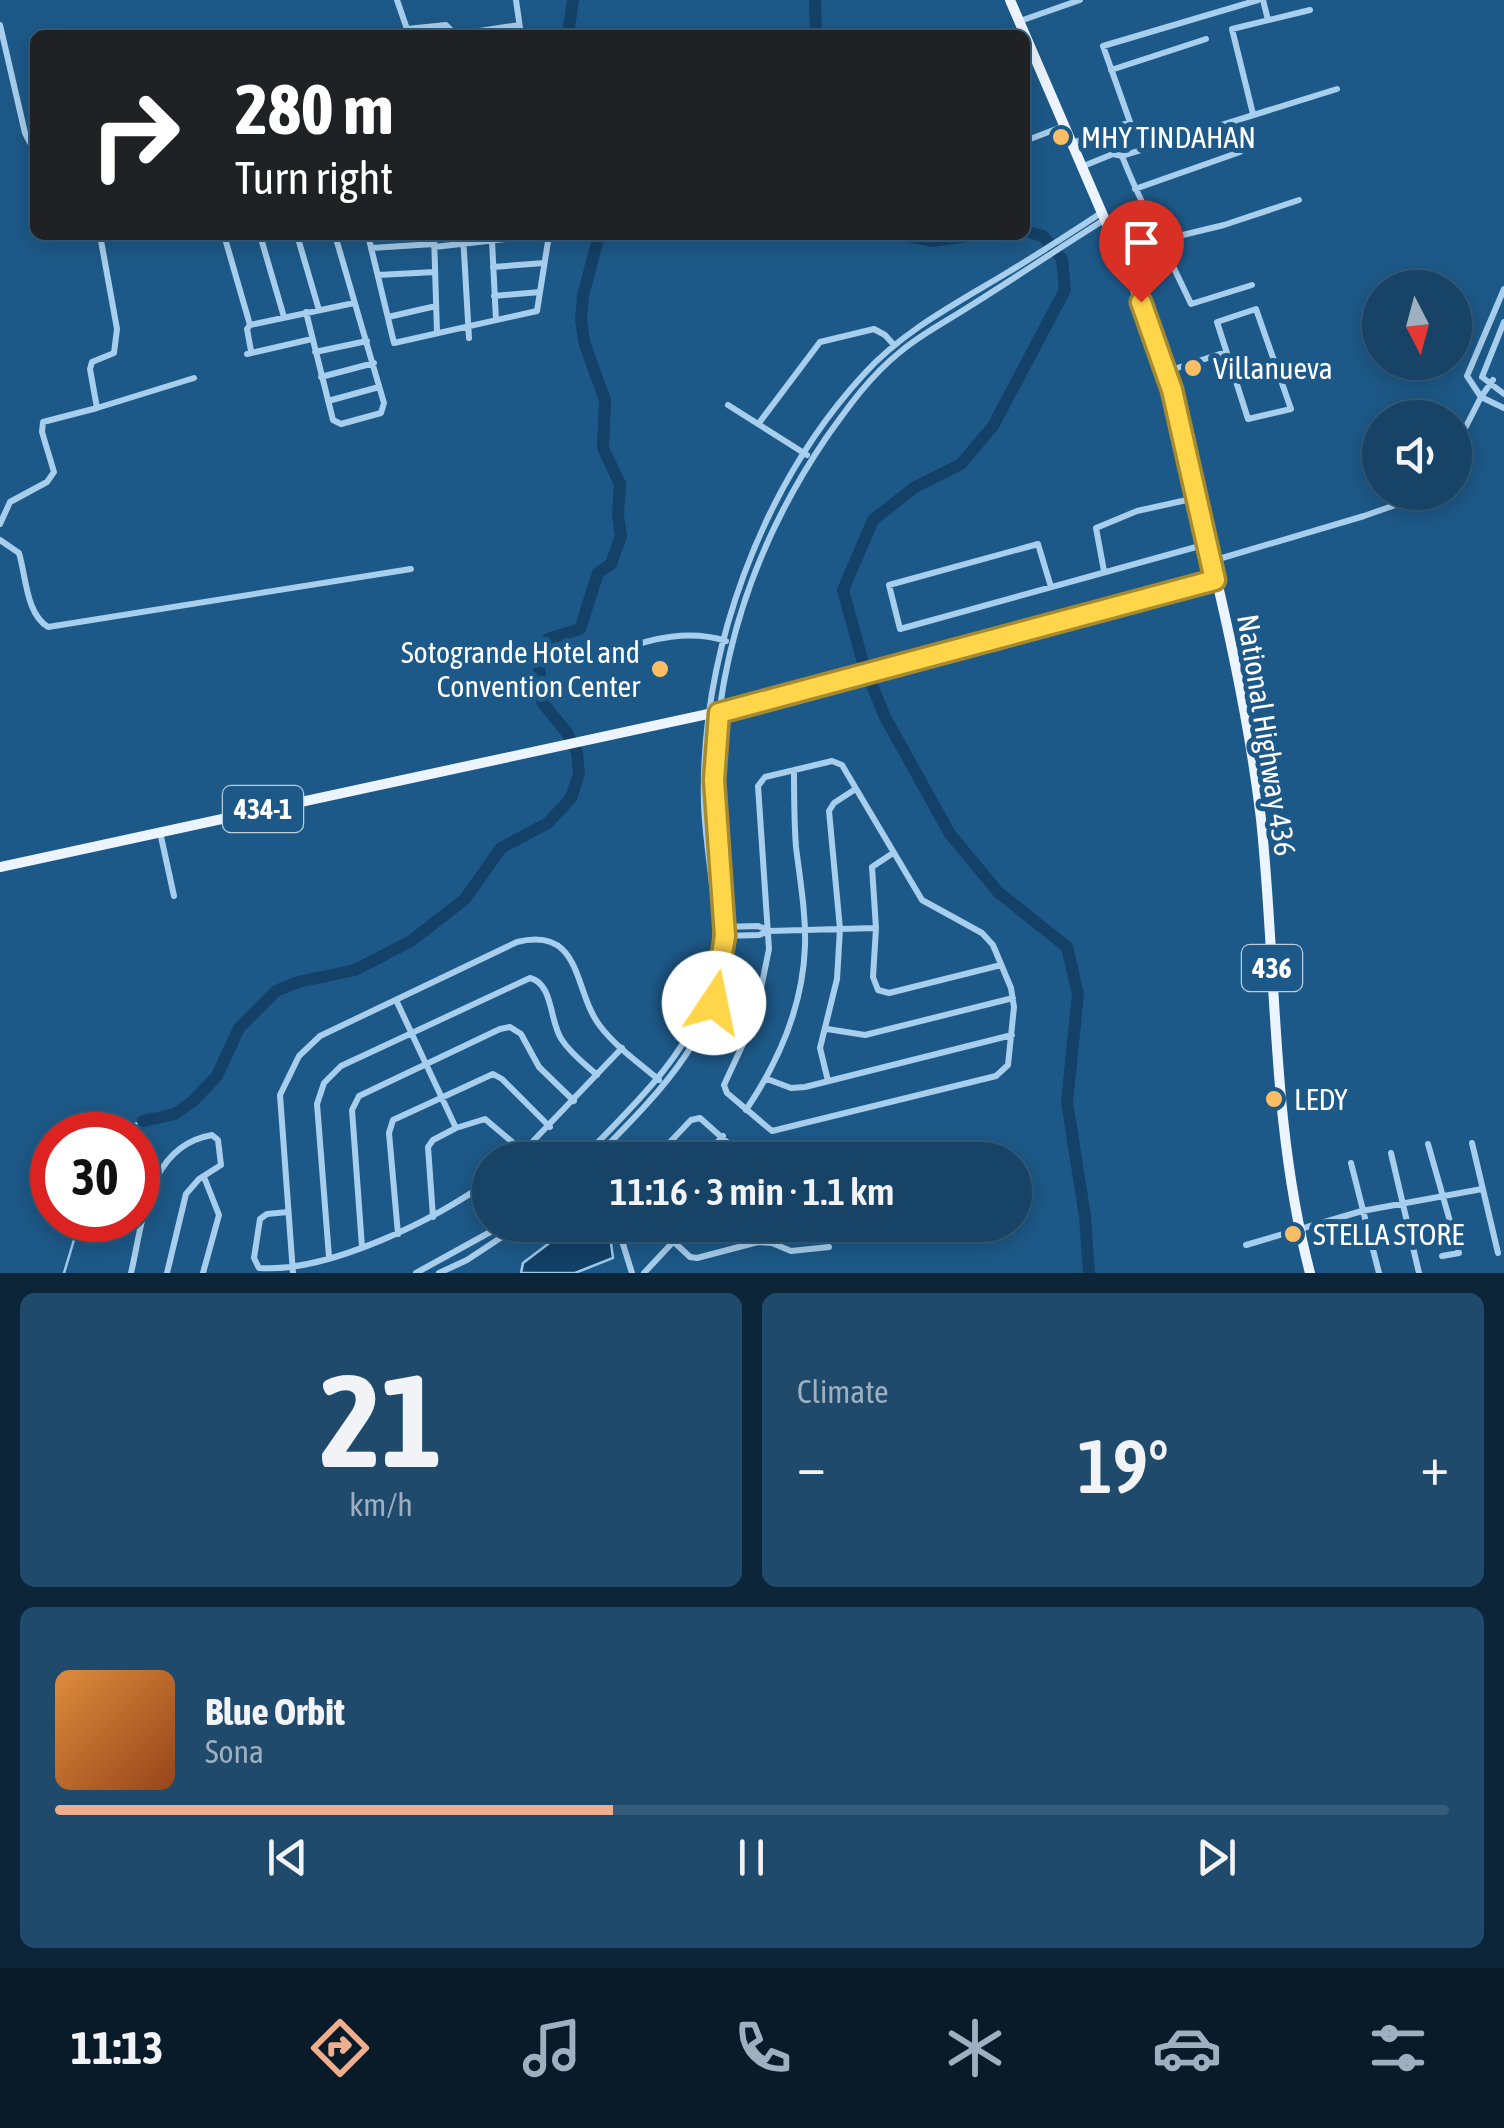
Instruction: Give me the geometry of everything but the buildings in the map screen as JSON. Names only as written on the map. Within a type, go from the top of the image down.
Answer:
[{"type":"main road","name":"National Highway 436","points":[[1010,0],[1024,30]]},
{"type":"main road","name":"National Highway 436","points":[[1030,45],[1167,371],[1207,544],[1256,784],[1286,1154],[1310,1273]]},
{"type":"main road","name":"434-1","points":[[0,866],[714,714],[1215,580]]},
{"type":"street","points":[[397,0],[407,30],[446,25],[451,30]]},
{"type":"street","points":[[516,0],[520,30]]},
{"type":"street","points":[[1020,21],[1080,0]]},
{"type":"street","points":[[1071,144],[1130,122],[1103,46],[1261,0],[1268,20]]},
{"type":"street","points":[[1253,114],[1232,29],[1310,10]]},
{"type":"street","points":[[496,30],[520,25]]},
{"type":"street","points":[[0,26],[30,142]]},
{"type":"street","points":[[1112,70],[1206,40]]},
{"type":"street","points":[[1080,167],[1337,88]]},
{"type":"street","points":[[1030,139],[1064,126]]},
{"type":"street","points":[[1135,189],[1240,152]]},
{"type":"street","points":[[1122,156],[1191,304],[1252,286]]},
{"type":"street","points":[[1162,240],[1299,200]]},
{"type":"street","points":[[611,1142],[695,1044],[714,1003],[720,932],[704,804],[714,714],[748,562],[773,507],[862,376],[897,348],[1102,216]]},
{"type":"street","points":[[1117,249],[1155,231]]},
{"type":"street","points":[[97,408],[90,369],[92,362],[114,354],[117,329],[101,240]]},
{"type":"street","points":[[225,240],[250,325]]},
{"type":"street","points":[[261,240],[284,317]]},
{"type":"street","points":[[298,240],[319,310]]},
{"type":"street","points":[[306,312],[336,423],[381,413],[384,409],[374,363],[336,240]]},
{"type":"street","points":[[369,240],[394,343],[536,312],[548,240]]},
{"type":"street","points":[[463,240],[469,338]]},
{"type":"street","points":[[371,248],[500,240]]},
{"type":"street","points":[[492,241],[496,320]]},
{"type":"street","points":[[434,242],[437,333]]},
{"type":"street","points":[[494,268],[544,263]]},
{"type":"street","points":[[378,275],[435,272]]},
{"type":"street","points":[[1504,289],[1468,374],[1481,396],[1504,408]]},
{"type":"street","points":[[494,296],[540,292]]},
{"type":"street","points":[[312,339],[249,353],[246,329],[354,303]]},
{"type":"street","points":[[388,317],[436,306]]},
{"type":"street","points":[[1256,309],[1291,409],[1248,418],[1226,352],[1217,322],[1256,309]]},
{"type":"street","points":[[1504,322],[1482,374],[1483,381],[1492,383],[1504,394]]},
{"type":"street","points":[[759,423],[820,342],[874,329],[897,348]]},
{"type":"street","points":[[315,352],[368,341]]},
{"type":"street","points":[[1167,371],[1226,352]]},
{"type":"street","points":[[321,377],[374,363]]},
{"type":"street","points":[[194,378],[43,422],[42,432],[54,472],[47,482],[10,502],[1,523],[3,541],[19,552],[32,609],[38,619],[48,627],[412,570]]},
{"type":"street","points":[[1472,414],[1492,383]]},
{"type":"street","points":[[328,402],[379,387]]},
{"type":"street","points":[[728,404],[809,456]]},
{"type":"street","points":[[1104,572],[1096,528],[1137,511],[1196,498]]},
{"type":"street","points":[[1210,561],[1381,510]]},
{"type":"street","points":[[1051,586],[1038,544],[889,585],[900,629],[1207,544]]},
{"type":"street","points":[[618,652],[666,637],[728,642]]},
{"type":"street","points":[[838,761],[922,900],[982,934],[992,946],[1013,998],[1008,1065],[996,1076],[780,1130],[766,1128],[727,1093],[724,1081],[748,1036],[761,998],[769,930],[758,786],[765,777],[794,770],[838,761]]},
{"type":"street","points":[[746,1110],[766,1080],[796,1007],[803,968],[805,930],[794,822],[794,770]]},
{"type":"street","points":[[828,1081],[820,1048],[837,979],[840,929],[829,811],[854,790]]},
{"type":"street","points":[[160,830],[174,896]]},
{"type":"street","points":[[892,853],[872,867],[874,982],[883,993],[1001,965]]},
{"type":"street","points":[[720,932],[759,935],[769,930],[876,928]]},
{"type":"street","points":[[597,1142],[656,1078],[697,1019],[712,979],[720,932]]},
{"type":"street","points":[[293,1270],[280,1095],[299,1056],[320,1036],[517,942],[538,939],[556,944],[570,957],[592,1014],[622,1048],[664,1084]]},
{"type":"street","points":[[329,1258],[317,1118],[318,1096],[335,1070],[410,1031],[526,978],[534,978],[544,987],[562,1041],[597,1075]]},
{"type":"street","points":[[826,1029],[864,1035],[1013,998]]},
{"type":"street","points":[[396,1000],[456,1128]]},
{"type":"street","points":[[362,1248],[352,1104],[358,1096],[510,1027],[521,1034],[540,1067],[574,1100]]},
{"type":"street","points":[[766,1080],[796,1088],[1012,1034]]},
{"type":"street","points":[[534,1142],[622,1048]]},
{"type":"street","points":[[398,1234],[389,1126],[393,1120],[440,1095],[496,1074],[550,1127]]},
{"type":"street","points":[[433,1217],[428,1147],[433,1140],[476,1120],[489,1120],[513,1142]]},
{"type":"street","points":[[670,1142],[690,1120],[704,1120],[729,1142]]},
{"type":"street","points":[[131,1273],[158,1173],[178,1150],[212,1135],[218,1140],[221,1165],[186,1194],[167,1273]]},
{"type":"street","points":[[718,1142],[723,1136]]},
{"type":"street","points":[[1472,1143],[1498,1253]]},
{"type":"street","points":[[1428,1144],[1459,1253],[1442,1256]]},
{"type":"street","points":[[1391,1153],[1419,1273]]},
{"type":"street","points":[[1351,1162],[1380,1273]]},
{"type":"street","points":[[203,1273],[219,1216],[204,1177]]},
{"type":"street","points":[[1246,1245],[1362,1210],[1482,1189]]},
{"type":"street","points":[[288,1212],[266,1214],[260,1219],[254,1258],[259,1268],[293,1270],[362,1248],[433,1217],[472,1192]]},
{"type":"street","points":[[416,1273],[475,1242]]},
{"type":"street","points":[[440,1273],[494,1242]]},
{"type":"street","points":[[644,1273],[674,1242],[697,1258],[758,1242],[772,1243],[791,1252],[830,1247]]},
{"type":"street","points":[[624,1244],[632,1273]]},
{"type":"water","points":[[551,1242],[611,1243],[613,1258],[575,1273],[521,1273],[523,1263]]},
{"type":"waterway","points":[[569,30],[573,0]]},
{"type":"waterway","points":[[815,0],[816,30]]},
{"type":"waterway","points":[[1030,232],[1043,236],[1062,259],[1065,290],[993,426],[961,464],[915,487],[873,520],[843,590],[863,663],[885,717],[950,834],[998,892],[1067,947],[1078,994],[1067,1102],[1085,1216],[1089,1273]]},
{"type":"waterway","points":[[160,1117],[175,1114],[193,1101],[217,1076],[239,1028],[276,991],[298,982],[355,970],[411,941],[465,899],[501,848],[548,823],[571,798],[579,774],[577,752],[542,702],[539,666],[548,639],[580,629],[598,573],[611,564],[621,536],[620,484],[603,448],[605,400],[584,342],[581,319],[598,240]]},
{"type":"waterway","points":[[928,240],[940,240]]},
{"type":"waterway","points":[[64,1273],[73,1242]]},
{"type":"place","name":"MHY TINDAHAN","points":[[1061,137]]},
{"type":"place","name":"Villanueva","points":[[1193,368]]},
{"type":"place","name":"Sotogrande Hotel and Convention Center","points":[[660,669]]},
{"type":"place","name":"LEDY","points":[[1274,1099]]},
{"type":"place","name":"STELLA STORE","points":[[1293,1234]]},
{"type":"route","points":[[714,1003],[725,936],[714,780],[719,713],[1215,580],[1172,390],[1141,302]]}]
